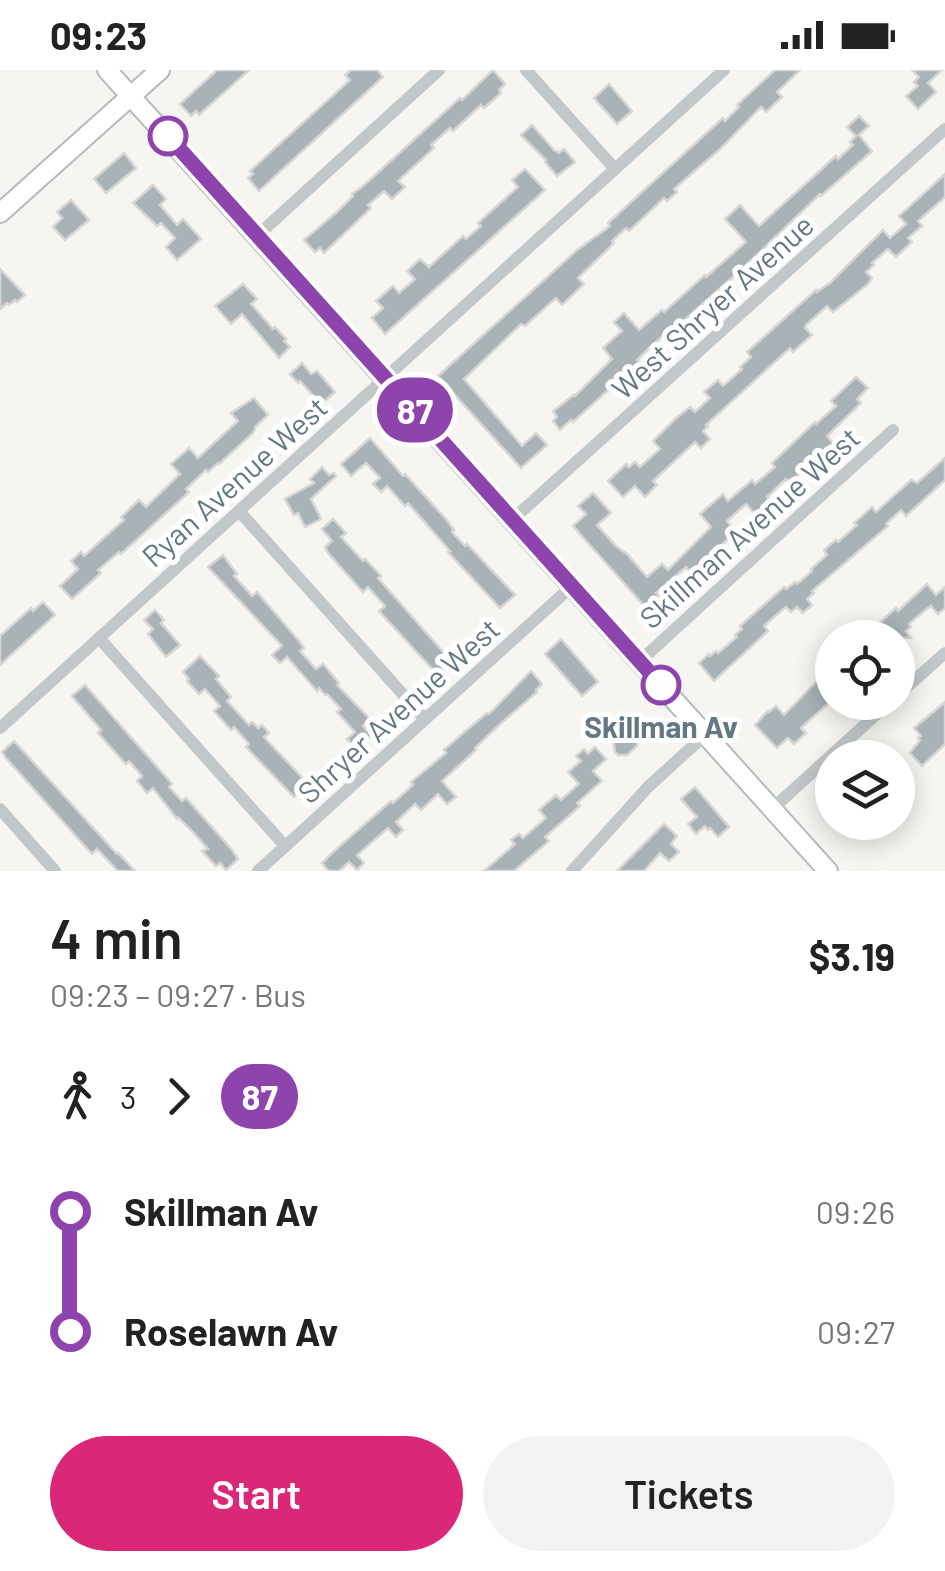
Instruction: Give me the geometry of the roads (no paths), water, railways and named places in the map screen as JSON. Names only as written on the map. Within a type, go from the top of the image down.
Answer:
[{"type":"street","points":[[107,70],[828,871]]},
{"type":"street","points":[[0,213],[160,70]]},
{"type":"street","points":[[258,235],[439,70]]},
{"type":"street","points":[[526,70],[615,170]]},
{"type":"street","name":"Ryan Avenue West","points":[[0,728],[724,70]]},
{"type":"street","name":"West Shryer Avenue","points":[[512,520],[945,129]]},
{"type":"street","name":"Skillman Avenue West","points":[[640,661],[893,430]]},
{"type":"street","points":[[239,510],[425,719]]},
{"type":"street","name":"Shryer Avenue West","points":[[258,871],[572,586]]},
{"type":"street","points":[[99,638],[285,846]]},
{"type":"street","points":[[915,680],[945,652]]},
{"type":"street","points":[[772,808],[870,720]]},
{"type":"street","points":[[572,871],[648,788],[706,734]]},
{"type":"street","points":[[0,810],[55,871]]},
{"type":"place","name":"Skillman Av","points":[[661,685]]}]
